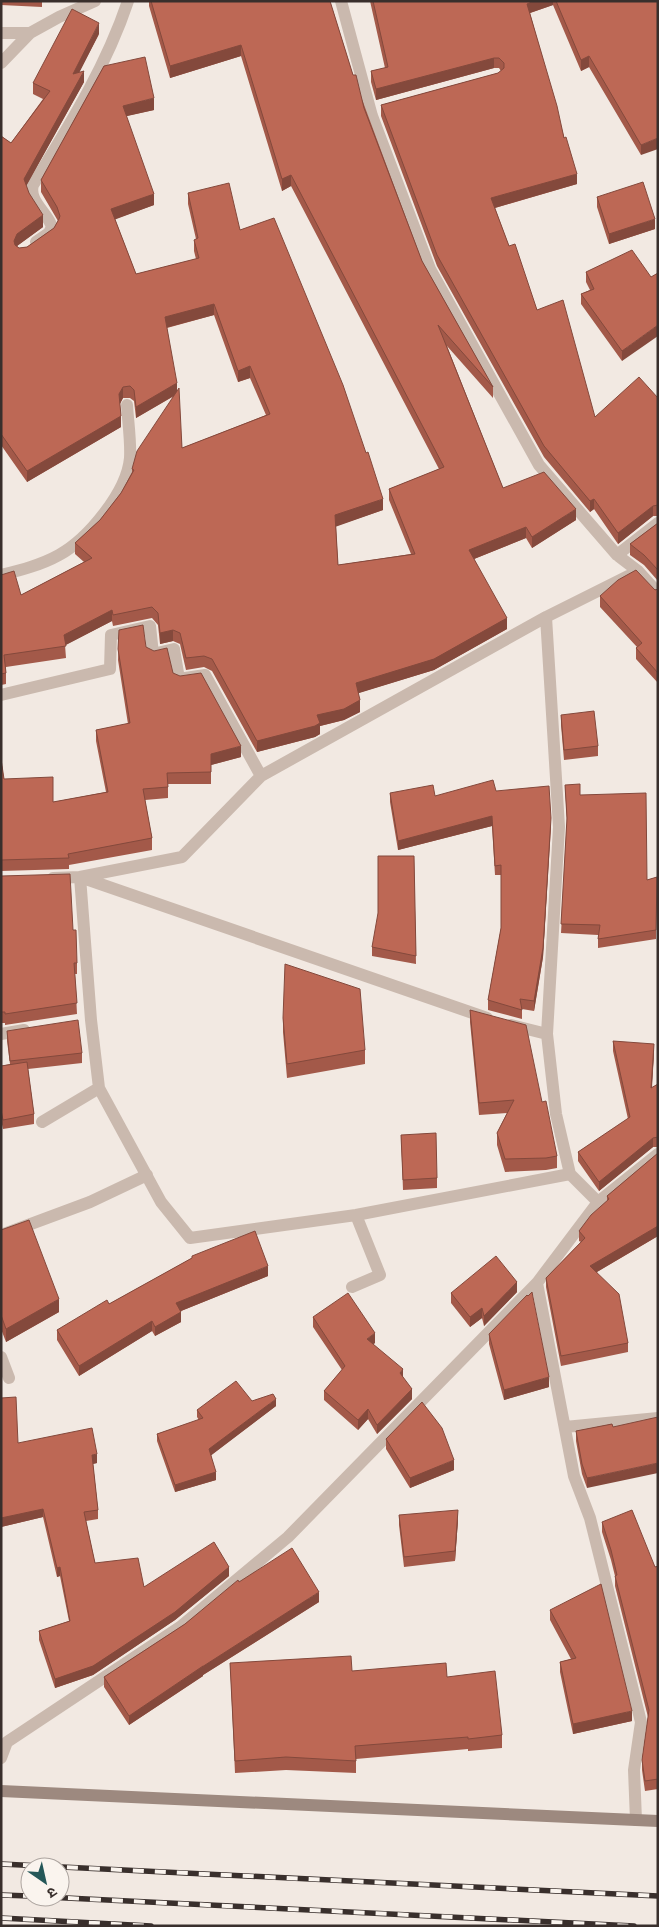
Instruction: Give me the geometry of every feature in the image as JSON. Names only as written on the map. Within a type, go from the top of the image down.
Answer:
[{"type":"street","points":[[1,62],[30,33],[58,17],[95,1]]},
{"type":"street","points":[[29,247],[49,233],[52,228],[33,197],[34,185],[92,85],[119,27],[128,1]]},
{"type":"street","points":[[340,1],[430,269],[539,466],[617,555],[638,571],[658,593]]},
{"type":"street","points":[[1,33],[30,33]]},
{"type":"street","points":[[1,575],[33,566],[60,554],[87,532],[108,509],[122,484],[130,459],[127,405]]},
{"type":"street","points":[[617,555],[658,523]]},
{"type":"street","points":[[41,878],[80,877],[182,857],[261,776],[546,617],[638,571]]},
{"type":"street","points":[[546,617],[559,827],[547,1034],[556,1114],[570,1174],[598,1202]]},
{"type":"street","points":[[1,695],[110,669],[111,635],[150,626],[153,654],[174,649],[179,679],[205,675],[261,776]]},
{"type":"street","points":[[80,877],[472,1014],[547,1034]]},
{"type":"street","points":[[80,877],[86,1020],[98,1088],[161,1202],[190,1238],[356,1215],[570,1174]]},
{"type":"street","points":[[1,1034],[37,1028]]},
{"type":"street","points":[[42,1122],[98,1088]]},
{"type":"street","points":[[1,1758],[8,1742],[180,1627],[288,1537],[537,1283],[598,1202],[658,1154]]},
{"type":"street","points":[[1,1235],[90,1202],[147,1175]]},
{"type":"street","points":[[352,1287],[380,1275],[356,1215]]},
{"type":"street","points":[[537,1283],[574,1476],[590,1518],[641,1722],[634,1770],[636,1820]]},
{"type":"street","points":[[1,1357],[9,1378]]},
{"type":"street","points":[[565,1427],[658,1418]]},
{"type":"street","points":[[1,1790],[658,1821]]},
{"type":"building","points":[[151,1],[330,1],[353,75],[356,75],[364,108],[422,261],[493,387],[438,325],[503,488],[544,472],[576,509],[532,537],[526,527],[469,550],[507,618],[434,659],[356,683],[360,700],[344,709],[317,715],[320,723],[315,726],[257,741],[212,659],[204,656],[186,658],[180,633],[173,630],[160,633],[158,613],[152,607],[113,615],[112,610],[64,635],[66,646],[4,655],[6,673],[1,674],[1,575],[14,571],[21,595],[92,558],[75,543],[100,520],[121,493],[134,470],[132,469],[137,451],[179,388],[182,448],[270,414],[250,366],[238,371],[214,304],[165,317],[177,383],[136,407],[134,390],[130,386],[123,387],[119,394],[121,416],[27,471],[1,434],[1,136],[11,143],[50,91],[33,83],[72,9],[99,23],[73,74],[84,71],[24,179],[29,193],[43,215],[17,234],[14,241],[15,245],[19,248],[27,247],[54,228],[59,219],[57,207],[41,180],[104,66],[145,57],[154,98],[123,106],[154,194],[111,209],[136,274],[199,258],[194,240],[198,238],[188,193],[229,183],[240,230],[274,218],[343,385],[383,499],[335,515],[338,565],[415,554],[389,489],[444,467],[291,175],[282,179],[241,45],[170,66]]},
{"type":"building","points":[[373,1],[534,1],[527,4],[557,106],[564,138],[566,137],[577,174],[491,198],[509,246],[515,244],[537,310],[563,300],[595,417],[639,377],[658,398],[658,505],[653,506],[618,533],[594,499],[590,501],[544,446],[437,255],[381,105],[498,73],[504,68],[504,63],[499,58],[494,58],[376,89],[371,71],[388,67]]},
{"type":"building","points":[[556,1],[658,1],[658,138],[641,145],[589,56],[581,60]]},
{"type":"building","points":[[643,182],[655,219],[609,234],[597,197]]},
{"type":"building","points":[[632,250],[651,277],[658,273],[658,325],[622,351],[581,294],[594,289],[586,272]]},
{"type":"building","points":[[658,523],[658,570],[630,544]]},
{"type":"building","points":[[636,570],[655,590],[658,589],[658,673],[636,648],[642,643],[600,596],[618,580]]},
{"type":"building","points":[[143,625],[146,647],[154,651],[167,648],[173,673],[180,676],[201,673],[241,746],[211,754],[211,772],[167,773],[168,787],[143,789],[152,838],[68,854],[69,858],[1,860],[1,759],[4,779],[53,777],[53,802],[108,792],[96,730],[130,723],[118,649],[119,630]]},
{"type":"building","points":[[594,711],[598,746],[564,750],[561,715]]},
{"type":"building","points":[[493,780],[496,791],[549,786],[551,818],[543,948],[534,1001],[520,999],[522,1010],[488,1000],[501,928],[501,865],[495,866],[492,816],[398,841],[390,793],[433,785],[435,796]]},
{"type":"building","points":[[580,784],[580,795],[646,793],[647,880],[657,877],[656,930],[598,939],[600,925],[561,924],[567,818],[565,785]]},
{"type":"building","points":[[378,856],[414,856],[416,956],[372,947],[378,913]]},
{"type":"building","points":[[70,874],[73,930],[76,930],[77,963],[74,963],[77,1003],[5,1014],[5,1012],[1,1012],[1,876]]},
{"type":"building","points":[[285,964],[360,989],[365,1050],[287,1064],[283,1018]]},
{"type":"building","points":[[470,1010],[526,1025],[542,1102],[546,1101],[557,1156],[505,1159],[497,1133],[514,1100],[479,1103]]},
{"type":"building","points":[[78,1020],[82,1053],[10,1061],[7,1031]]},
{"type":"building","points":[[613,1041],[654,1044],[651,1088],[658,1084],[658,1137],[653,1138],[599,1182],[578,1152],[630,1117]]},
{"type":"building","points":[[27,1062],[34,1114],[3,1120],[1,1110],[1,1066]]},
{"type":"building","points":[[436,1133],[437,1178],[403,1180],[401,1135]]},
{"type":"building","points":[[658,1153],[658,1226],[590,1266],[619,1294],[628,1343],[561,1356],[546,1278],[585,1238],[579,1231],[591,1215],[609,1199],[607,1196]]},
{"type":"building","points":[[29,1220],[59,1299],[6,1329],[1,1315],[1,1230]]},
{"type":"building","points":[[255,1231],[268,1266],[176,1303],[181,1312],[155,1327],[152,1321],[79,1366],[57,1330],[107,1300],[109,1304],[192,1258],[192,1256]]},
{"type":"building","points":[[496,1256],[517,1282],[484,1316],[482,1308],[470,1317],[451,1293]]},
{"type":"building","points":[[532,1292],[549,1377],[504,1390],[489,1334]]},
{"type":"building","points":[[348,1293],[375,1333],[367,1339],[403,1369],[400,1373],[412,1389],[377,1425],[368,1409],[358,1420],[324,1391],[345,1366],[313,1317]]},
{"type":"building","points":[[236,1381],[252,1401],[273,1394],[276,1399],[209,1449],[216,1472],[175,1485],[157,1434],[203,1418],[197,1410]]},
{"type":"building","points":[[16,1397],[18,1443],[92,1428],[97,1454],[92,1455],[98,1510],[84,1512],[95,1563],[138,1558],[144,1587],[214,1542],[229,1567],[175,1612],[93,1666],[55,1679],[39,1631],[70,1621],[60,1567],[57,1568],[43,1509],[1,1518],[1,1398]]},
{"type":"building","points":[[422,1402],[442,1428],[454,1460],[410,1478],[386,1439]]},
{"type":"building","points":[[658,1417],[658,1463],[587,1478],[582,1464],[576,1431],[612,1424],[613,1427]]},
{"type":"building","points":[[458,1510],[455,1551],[404,1557],[399,1515]]},
{"type":"building","points":[[632,1510],[655,1567],[658,1566],[658,1779],[645,1781],[642,1760],[649,1710],[615,1576],[617,1575],[611,1550],[602,1522]]},
{"type":"building","points":[[292,1548],[319,1592],[129,1716],[104,1677],[185,1624],[238,1580],[239,1582]]},
{"type":"building","points":[[601,1584],[632,1711],[573,1724],[560,1662],[576,1658],[550,1610]]},
{"type":"building","points":[[351,1656],[352,1671],[446,1663],[447,1677],[495,1671],[502,1735],[355,1746],[356,1761],[286,1757],[235,1761],[230,1663]]},
{"type":"railway","points":[[1,1864],[658,1896]]},
{"type":"railway","points":[[1,1895],[20,1896]]},
{"type":"railway","points":[[70,1898],[634,1926]]},
{"type":"railway","points":[[1,1918],[151,1926]]}]
